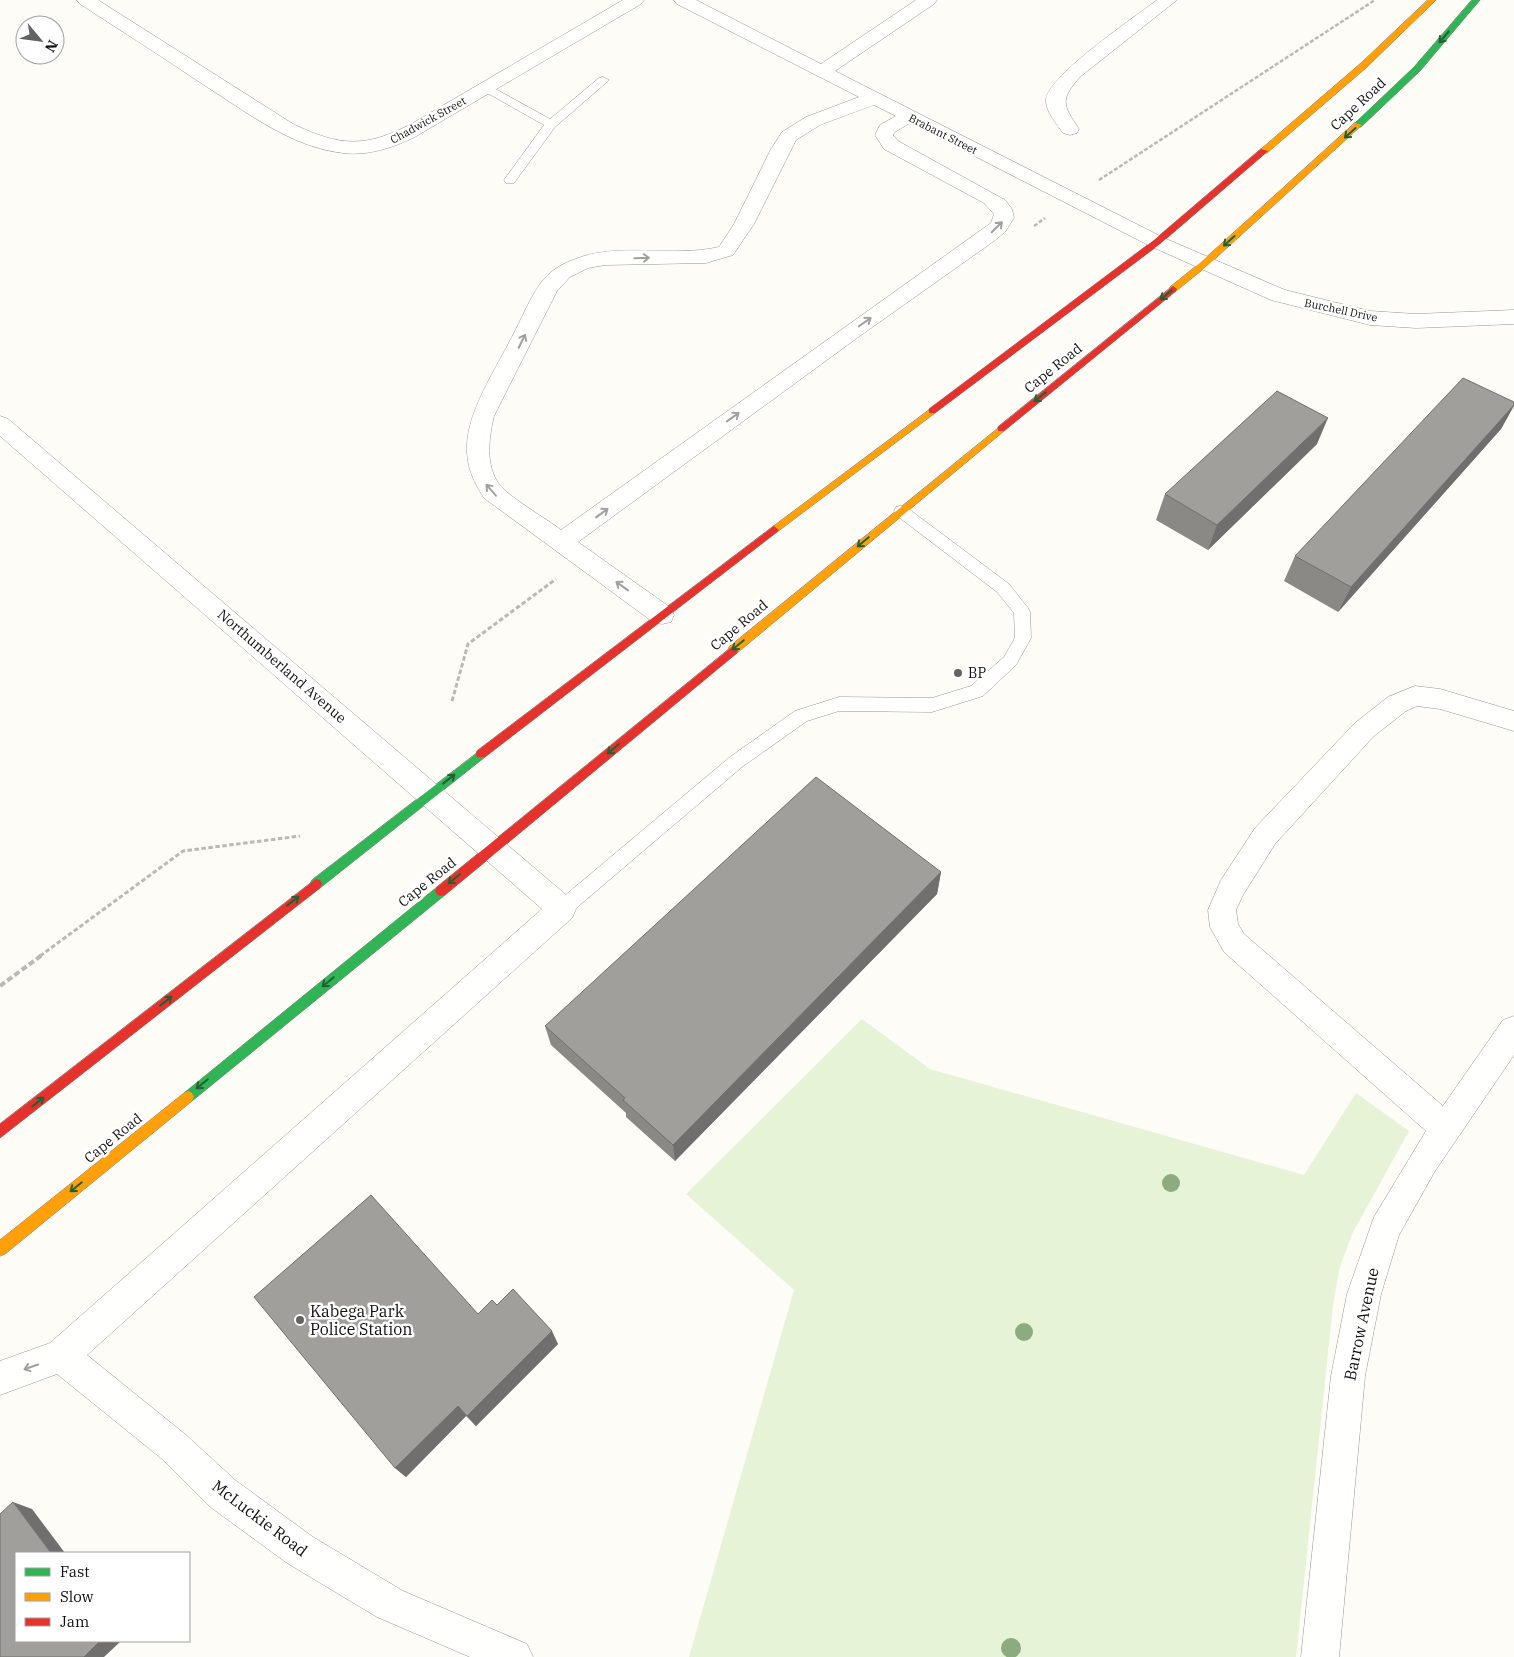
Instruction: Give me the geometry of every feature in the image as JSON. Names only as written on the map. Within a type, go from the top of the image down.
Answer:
[{"type":"main road","name":"Cape Road","points":[[0,1132],[430,793],[662,615],[1157,242],[1364,65],[1432,0]]},
{"type":"main road","name":"Cape Road","points":[[0,1249],[492,849],[901,511],[1204,264],[1386,100],[1417,69],[1476,0]]},
{"type":"street","name":"Chadwick Street","points":[[86,0],[275,122],[305,138],[324,144],[353,148],[385,143],[424,124],[635,0]]},
{"type":"street","name":"Brabant Street","points":[[683,0],[821,72],[1204,264]]},
{"type":"street","points":[[821,72],[928,0]]},
{"type":"street","points":[[1070,128],[1056,110],[1055,100],[1062,85],[1168,0]]},
{"type":"street","points":[[662,615],[562,541],[498,498],[486,484],[477,452],[478,433],[483,416],[552,282],[570,269],[594,261],[702,257],[726,251],[744,224],[781,148],[789,136],[813,121],[874,98]]},
{"type":"street","points":[[562,541],[849,333],[987,237],[1003,221],[1005,215],[1002,208],[991,199],[908,155],[886,141],[884,135],[887,129],[909,116]]},
{"type":"street","name":"Burchell Drive","points":[[1204,264],[1278,295],[1370,318],[1416,321],[1514,317]]},
{"type":"street","name":"Northumberland Avenue","points":[[0,424],[430,793],[562,909]]},
{"type":"street","points":[[1446,1129],[1234,942],[1224,927],[1222,910],[1231,889],[1266,836],[1365,729],[1397,704],[1415,696],[1440,699],[1514,721]]},
{"type":"street","points":[[0,1378],[61,1356],[562,909]]},
{"type":"street","name":"Barrow Avenue","points":[[1320,1657],[1348,1376],[1364,1294],[1385,1228],[1424,1160],[1514,1030]]},
{"type":"street","name":"McLuckie Road","points":[[61,1356],[174,1447],[222,1493],[300,1550],[390,1604],[514,1657]]},
{"type":"lane","points":[[510,180],[550,124],[603,80]]},
{"type":"lane","points":[[486,88],[550,124]]},
{"type":"lane","points":[[562,909],[736,762],[801,716],[839,704],[932,705],[977,691],[1010,661],[1023,638],[1022,612],[1003,588],[901,511]]},
{"type":"path","points":[[0,986],[183,851],[300,836]]},
{"type":"green space","points":[[862,1019],[930,1069],[1304,1175],[1356,1093],[1409,1131],[1352,1234],[1339,1270],[1333,1306],[1296,1657],[689,1657],[794,1290],[686,1194]]},
{"type":"building","points":[[1463,378],[1514,402],[1514,405],[1351,587],[1295,556]]},
{"type":"building","points":[[1277,391],[1328,418],[1217,525],[1165,494]]},
{"type":"building","points":[[816,777],[941,872],[673,1145],[623,1100],[625,1098],[545,1026]]},
{"type":"building","points":[[371,1195],[478,1314],[492,1300],[497,1305],[513,1289],[552,1331],[467,1416],[458,1406],[395,1468],[254,1297]]},
{"type":"building","points":[[13,1502],[50,1552],[15,1552],[15,1642],[99,1642],[84,1657],[0,1657],[0,1514]]},
{"type":"traffic: fast","points":[[1358,125],[1417,69],[1476,0]]},
{"type":"traffic: fast","points":[[316,884],[481,754]]},
{"type":"traffic: fast","points":[[188,1097],[441,891]]},
{"type":"traffic: slow","points":[[1264,151],[1364,65],[1432,0]]},
{"type":"traffic: slow","points":[[1173,289],[1204,264],[1358,125]]},
{"type":"traffic: slow","points":[[774,530],[932,411]]},
{"type":"traffic: slow","points":[[733,650],[1001,429]]},
{"type":"traffic: slow","points":[[0,1249],[188,1097]]},
{"type":"traffic: jam","points":[[932,411],[1157,242],[1264,151]]},
{"type":"traffic: jam","points":[[1001,429],[1173,289]]},
{"type":"traffic: jam","points":[[481,754],[774,530]]},
{"type":"traffic: jam","points":[[441,891],[733,650]]},
{"type":"traffic: jam","points":[[0,1132],[316,884]]},
{"type":"place","name":"BP","points":[[958,673]]},
{"type":"place","name":"Kabega Park Police Station","points":[[300,1320]]}]
